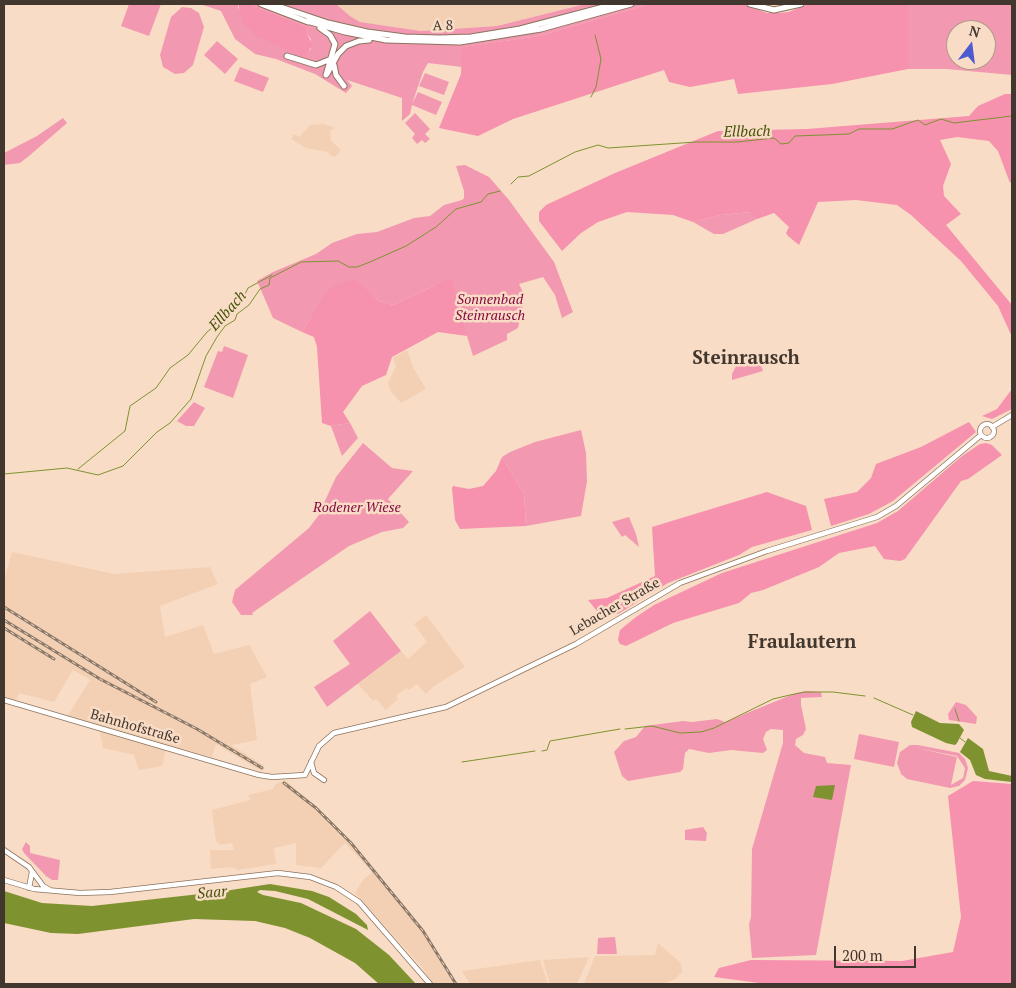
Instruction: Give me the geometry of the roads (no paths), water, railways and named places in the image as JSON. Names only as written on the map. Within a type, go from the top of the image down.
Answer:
[{"type":"highway","name":"A 8","points":[[261,4],[307,21],[345,32],[386,40],[422,43],[460,42],[521,34],[630,4]]},
{"type":"highway","name":"A 8","points":[[272,4],[328,23],[367,32],[405,37],[439,38],[512,30],[615,4]]},
{"type":"highway","points":[[750,4],[774,10],[802,4]]},
{"type":"highway","points":[[758,4],[775,8],[796,4]]},
{"type":"highway","points":[[307,21],[326,31],[333,39],[335,48],[333,60],[336,75],[344,86]]},
{"type":"highway","points":[[287,56],[316,64],[325,63],[333,60],[342,50],[353,43],[365,40],[386,40]]},
{"type":"main road","points":[[992,427],[1012,415]]},
{"type":"main road","points":[[988,424],[992,427],[993,432],[991,436],[986,438],[981,435],[980,430],[983,426],[988,424]]},
{"type":"main road","name":"Lebacher Straße","points":[[311,762],[322,742],[334,734],[343,730],[446,707],[576,644],[680,583],[767,551],[866,521],[896,506],[981,435]]},
{"type":"main road","name":"Bahnhofstraße","points":[[4,700],[259,775],[272,777],[305,775],[311,762]]},
{"type":"main road","points":[[311,762],[314,773],[324,780]]},
{"type":"main road","points":[[4,850],[32,870],[43,886],[54,892]]},
{"type":"main road","points":[[31,889],[32,870]]},
{"type":"main road","points":[[4,880],[31,889],[54,892],[110,892],[278,873],[310,877],[336,886],[358,902],[430,984]]},
{"type":"main road","points":[[31,889],[36,877]]},
{"type":"water","points":[[916,711],[940,723],[959,724],[964,730],[957,743],[955,745],[946,743],[912,727],[911,722]]},
{"type":"water","points":[[968,738],[983,749],[989,771],[1012,776],[1012,782],[985,779],[976,775],[970,760],[960,752]]},
{"type":"water","points":[[835,785],[832,800],[813,797],[816,786]]},
{"type":"water","name":"Saar","points":[[270,884],[312,891],[329,897],[356,914],[367,925],[368,930],[308,899],[275,891],[260,890],[257,892],[301,903],[356,929],[389,955],[416,984],[379,984],[355,963],[310,938],[285,928],[255,921],[194,919],[78,934],[51,933],[4,923],[4,891],[42,903],[92,906],[218,892]]},
{"type":"waterway","points":[[591,97],[596,87],[601,59],[595,35]]},
{"type":"waterway","name":"Ellbach","points":[[511,184],[518,177],[529,176],[575,152],[598,145],[608,148],[696,142],[737,142],[774,138],[781,144],[789,143],[795,136],[849,134],[859,129],[892,129],[918,120],[925,125],[941,119],[954,123],[1012,116]]},
{"type":"waterway","name":"Ellbach","points":[[4,474],[67,468],[98,475],[123,466],[157,432],[170,423],[191,399],[206,356],[217,337],[225,326],[235,320],[237,314],[249,305],[260,289],[269,285],[270,278],[301,262],[338,261],[349,267],[357,267],[406,246],[436,227],[456,209],[481,202],[488,194],[500,191]]},
{"type":"waterway","points":[[78,469],[125,431],[130,406],[156,388],[170,368],[188,355],[207,332],[239,306],[248,288],[272,275]]},
{"type":"waterway","points":[[625,729],[652,726],[680,733],[701,732],[714,728],[773,699],[790,695],[805,692],[833,692],[865,696]]},
{"type":"waterway","points":[[874,698],[913,715]]},
{"type":"waterway","points":[[955,709],[959,721]]},
{"type":"waterway","points":[[542,751],[547,750],[550,741],[620,729]]},
{"type":"waterway","points":[[960,738],[965,742]]},
{"type":"waterway","points":[[462,762],[535,751]]},
{"type":"railway","points":[[4,607],[156,702]]},
{"type":"railway","points":[[4,620],[100,679],[197,729],[262,768]]},
{"type":"railway","points":[[4,628],[54,659]]},
{"type":"railway","points":[[284,783],[316,808],[351,843],[423,931],[456,984]]},
{"type":"district","name":"Steinrausch","points":[[746,359]]},
{"type":"district","name":"Fraulautern","points":[[802,643]]},
{"type":"park label","name":"Sonnenbad Steinrausch","points":[[490,308]]},
{"type":"park label","name":"Rodener Wiese","points":[[357,508]]}]
